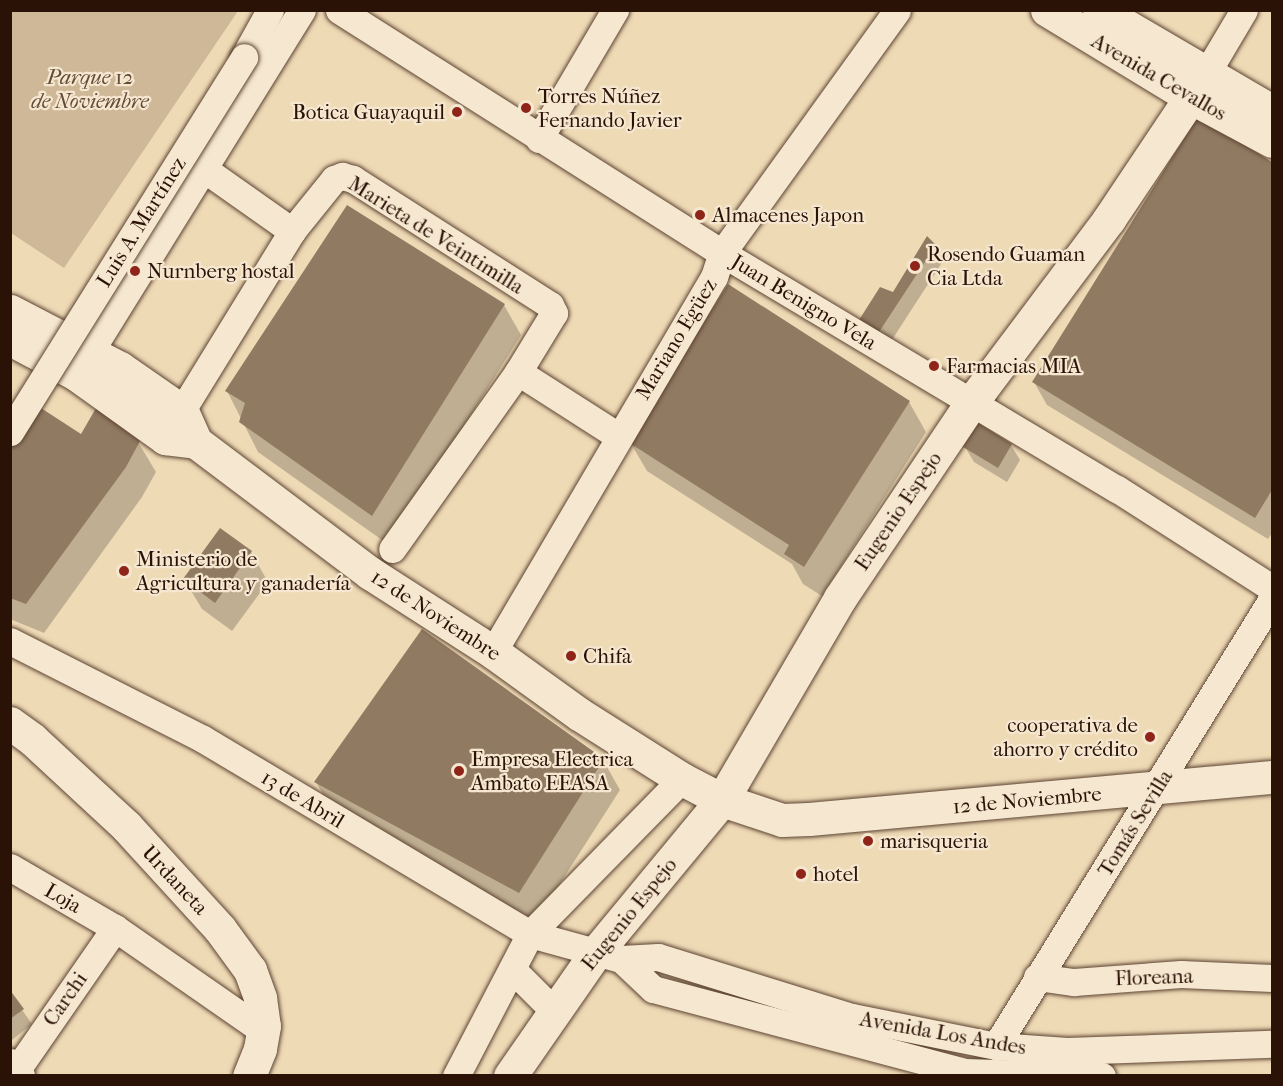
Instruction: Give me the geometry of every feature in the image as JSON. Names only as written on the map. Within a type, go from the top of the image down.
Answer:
[{"type":"street","name":"Luis A. Martínez","points":[[10,432],[244,57],[270,10]]},
{"type":"street","name":"Luis A. Martínez","points":[[83,364],[302,10]]},
{"type":"street","name":"Juan Benigno Vela","points":[[339,10],[722,253],[1117,489],[1272,588]]},
{"type":"street","points":[[539,139],[615,10]]},
{"type":"street","name":"Mariano Egüez","points":[[493,652],[714,276],[722,253],[897,10]]},
{"type":"street","name":"Avenida Cevallos","points":[[1047,10],[1198,85],[1272,111]]},
{"type":"street","name":"Avenida Cevallos","points":[[1099,10],[1272,141]]},
{"type":"street","name":"Eugenio Espejo","points":[[510,1076],[553,1010],[609,955],[722,800],[840,598],[971,403],[1109,219],[1198,85],[1244,10]]},
{"type":"street","points":[[204,169],[292,231]]},
{"type":"street","name":"Marieta de Veintimilla","points":[[182,411],[292,231],[334,179],[342,176],[353,179],[550,305],[554,314],[551,322],[392,549]]},
{"type":"street","name":"12 de Noviembre","points":[[10,311],[83,364],[180,440],[370,573],[493,652],[579,714],[682,779],[722,800],[782,820],[1156,790],[1272,777]]},
{"type":"street","name":"12 de Noviembre","points":[[10,339],[83,364],[120,368],[182,411],[180,440]]},
{"type":"street","points":[[518,372],[618,436]]},
{"type":"street","name":"Tomás Sevilla","points":[[996,1046],[1272,599]]},
{"type":"street","name":"13 de Abril","points":[[10,641],[203,739],[530,934],[609,955]]},
{"type":"street","name":"Urdaneta","points":[[10,723],[32,739],[126,826],[220,929],[250,970],[264,1015],[258,1058],[249,1076]]},
{"type":"street","points":[[456,1076],[530,934],[682,779]]},
{"type":"street","name":"Loja","points":[[10,867],[115,928],[263,1031]]},
{"type":"street","name":"Carchi","points":[[15,1070],[115,928]]},
{"type":"street","name":"Avenida Los Andes","points":[[609,955],[658,957],[852,1017],[996,1046],[1067,1052],[1272,1044]]},
{"type":"street","name":"Avenida Los Andes","points":[[609,955],[653,989],[963,1074],[1085,1075]]},
{"type":"street","points":[[512,969],[553,1010]]},
{"type":"street","name":"Floreana","points":[[1037,977],[1074,982],[1180,974],[1272,978]]},
{"type":"green space","name":"Parque 12 de Noviembre","points":[[10,11],[238,11],[64,268],[11,233]]},
{"type":"building","points":[[1198,116],[1272,162],[1272,490],[1255,518],[1032,382]]},
{"type":"building","points":[[347,205],[505,304],[372,516],[239,422],[245,403],[225,391]]},
{"type":"building","name":"Rosendo Guaman Cia Ltda","points":[[927,236],[936,245],[879,332],[859,320],[880,287],[893,292]]},
{"type":"building","points":[[728,284],[910,401],[804,567],[784,554],[789,545],[628,442]]},
{"type":"building","points":[[27,399],[81,434],[96,408],[140,441],[126,467],[26,604],[10,598],[10,425]]},
{"type":"building","points":[[978,423],[1012,444],[998,468],[963,447]]},
{"type":"building","points":[[220,528],[252,551],[215,603],[183,579]]},
{"type":"building","name":"Empresa Electrica Ambato EEASA","points":[[422,629],[604,759],[519,893],[314,782]]},
{"type":"building","points":[[10,990],[24,1009],[10,1019]]},
{"type":"place","name":"Torres Núñez Fernando Javier","points":[[526,108]]},
{"type":"place","name":"Botica Guayaquil","points":[[457,112]]},
{"type":"place","name":"Almacenes Japon","points":[[700,215]]},
{"type":"place","name":"Rosendo Guaman Cia Ltda","points":[[915,266]]},
{"type":"place","name":"Nurnberg hostal","points":[[135,271]]},
{"type":"place","name":"Farmacias MIA","points":[[934,366]]},
{"type":"place","name":"Ministerio de Agricultura y ganadería","points":[[124,571]]},
{"type":"place","name":"Chifa","points":[[571,656]]},
{"type":"place","name":"cooperativa de ahorro y crédito","points":[[1150,737]]},
{"type":"place","name":"Empresa Electrica Ambato EEASA","points":[[459,771]]},
{"type":"place","name":"marisqueria","points":[[868,841]]},
{"type":"place","name":"hotel","points":[[801,874]]}]
